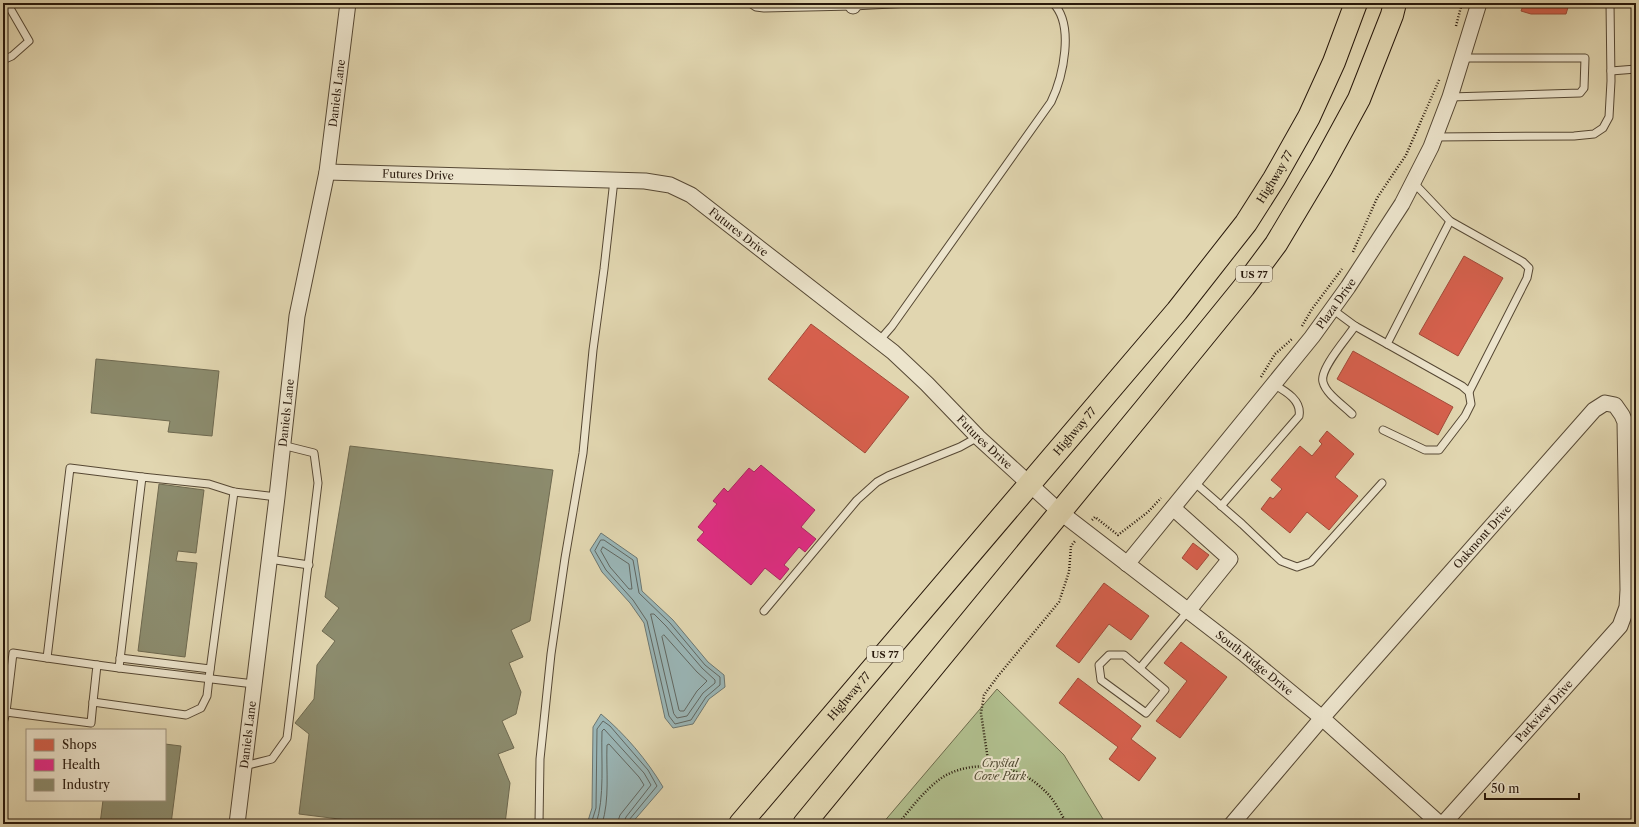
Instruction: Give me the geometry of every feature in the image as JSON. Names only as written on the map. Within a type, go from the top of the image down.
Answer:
[{"type":"highway","name":"Highway 77","points":[[740,824],[1176,311],[1246,223],[1274,179],[1309,117],[1334,62],[1356,3]]},
{"type":"highway","name":"US 77","points":[[804,824],[1244,287],[1276,244],[1322,167],[1359,99],[1396,3]]},
{"type":"street","name":"Daniels Lane","points":[[236,824],[277,497],[297,316],[327,172],[348,3]]},
{"type":"street","name":"Plaza Drive","points":[[1127,564],[1312,337],[1348,287],[1402,204],[1434,137],[1450,97],[1479,3]]},
{"type":"street","name":"Futures Drive","points":[[327,172],[645,181],[666,184],[692,195],[880,341],[916,373],[978,437],[1060,512]]},
{"type":"street","name":"Oakmont Drive","points":[[1232,824],[1322,718],[1594,410],[1604,403],[1615,405],[1622,414],[1625,422],[1632,590]]},
{"type":"street","points":[[1172,508],[1230,559],[1188,611]]},
{"type":"street","name":"South Ridge Drive","points":[[1060,512],[1243,653],[1322,718],[1442,824]]},
{"type":"street","name":"Parkview Drive","points":[[1442,824],[1620,626],[1632,590]]},
{"type":"lane","points":[[3,60],[12,56],[29,41],[7,3]]},
{"type":"lane","points":[[750,3],[756,7],[764,8],[911,3]]},
{"type":"lane","points":[[880,341],[1051,102],[1061,75],[1065,34],[1063,17],[1053,3]]},
{"type":"lane","points":[[1434,137],[1574,136],[1594,134],[1603,128],[1610,117],[1610,3]]},
{"type":"lane","points":[[1450,97],[1580,92],[1584,88],[1585,58],[1462,58]]},
{"type":"lane","points":[[1611,71],[1636,70]]},
{"type":"lane","points":[[539,824],[540,759],[551,654],[565,558],[583,453],[593,350],[614,180]]},
{"type":"lane","points":[[1383,430],[1425,450],[1439,450],[1465,416],[1471,404],[1469,392],[1527,278],[1529,268],[1523,262],[1450,222],[1413,182]]},
{"type":"lane","points":[[1387,344],[1450,222]]},
{"type":"lane","points":[[1332,309],[1356,326],[1462,386],[1469,392]]},
{"type":"lane","points":[[1352,414],[1328,391],[1322,381],[1323,373],[1328,364],[1356,326]]},
{"type":"lane","points":[[1221,506],[1299,416],[1300,410],[1291,395],[1273,384]]},
{"type":"lane","points":[[764,611],[857,500],[876,482],[960,447],[978,437]]},
{"type":"lane","points":[[244,766],[272,759],[287,738],[309,565],[318,483],[314,453],[282,445]]},
{"type":"lane","points":[[47,658],[70,468],[209,484],[234,492],[277,497]]},
{"type":"lane","points":[[119,668],[142,477]]},
{"type":"lane","points":[[1194,482],[1281,561],[1297,567],[1311,562],[1382,483]]},
{"type":"lane","points":[[93,702],[186,715],[202,708],[209,678],[234,492]]},
{"type":"lane","points":[[269,559],[309,565]]},
{"type":"lane","points":[[1140,668],[1188,611]]},
{"type":"lane","points":[[3,723],[6,712],[13,653],[119,668],[254,684]]},
{"type":"lane","points":[[1109,655],[1124,655],[1140,668],[1165,690],[1146,713],[1101,680],[1099,665],[1109,655]]},
{"type":"lane","points":[[120,658],[210,669]]},
{"type":"lane","points":[[6,712],[91,724],[98,665]]},
{"type":"path","points":[[1455,31],[1462,3]]},
{"type":"path","points":[[1351,257],[1377,198],[1406,155],[1442,74]]},
{"type":"path","points":[[1301,328],[1312,309],[1346,263]]},
{"type":"path","points":[[1258,381],[1275,354],[1297,334]]},
{"type":"path","points":[[989,767],[981,714],[984,695],[1060,602],[1070,572],[1071,546],[1095,517],[1118,535],[1148,512],[1165,494]]},
{"type":"path","points":[[898,824],[923,794],[941,778],[960,770],[977,767],[1007,769],[1026,776],[1048,794],[1067,824]]},
{"type":"green space","name":"Crystal Cove Park","points":[[997,689],[1064,755],[1106,824],[882,824]]},
{"type":"water","points":[[601,533],[637,558],[642,591],[673,620],[708,662],[724,675],[725,687],[709,699],[693,724],[673,728],[665,718],[644,623],[630,603],[602,572],[590,550]]},
{"type":"water","points":[[601,714],[619,730],[635,748],[663,787],[631,824],[587,824],[592,808],[593,727]]},
{"type":"building: Shops","points":[[1524,3],[1569,4],[1566,14],[1531,14],[1521,11]]},
{"type":"building: Shops","points":[[1464,256],[1503,278],[1458,356],[1419,334]]},
{"type":"building: Shops","points":[[811,324],[909,397],[865,453],[768,379]]},
{"type":"building: Shops","points":[[1353,351],[1453,407],[1438,435],[1337,379]]},
{"type":"building: Shops","points":[[1327,431],[1354,454],[1335,477],[1358,496],[1329,530],[1307,512],[1290,533],[1261,509],[1270,497],[1273,499],[1282,489],[1271,480],[1300,446],[1312,456],[1322,444],[1319,441]]},
{"type":"building: Shops","points":[[1193,543],[1209,555],[1197,570],[1182,558]]},
{"type":"building: Shops","points":[[1104,583],[1149,616],[1131,640],[1109,624],[1079,663],[1056,646]]},
{"type":"building: Shops","points":[[1181,642],[1227,677],[1180,738],[1156,721],[1187,681],[1164,663]]},
{"type":"building: Shops","points":[[1078,678],[1141,726],[1131,739],[1156,758],[1139,781],[1109,759],[1118,747],[1059,703]]},
{"type":"building: Health","points":[[761,465],[815,510],[801,527],[816,539],[805,552],[799,547],[784,565],[789,569],[780,580],[765,568],[751,585],[697,540],[704,532],[698,527],[717,504],[713,501],[724,488],[728,492],[749,468],[754,472]]},
{"type":"building: Industry","points":[[96,359],[219,371],[212,436],[168,432],[170,421],[91,413]]},
{"type":"building: Industry","points":[[350,446],[553,470],[530,621],[511,630],[523,657],[509,663],[521,692],[516,714],[502,721],[514,748],[498,754],[510,783],[505,824],[379,824],[299,814],[309,734],[295,723],[314,699],[317,665],[335,641],[322,631],[339,608],[325,597]]},
{"type":"building: Industry","points":[[159,484],[204,490],[196,553],[178,551],[176,561],[197,563],[185,657],[138,651]]},
{"type":"building: Industry","points":[[166,744],[181,746],[171,824],[100,824],[103,801],[166,801]]}]
